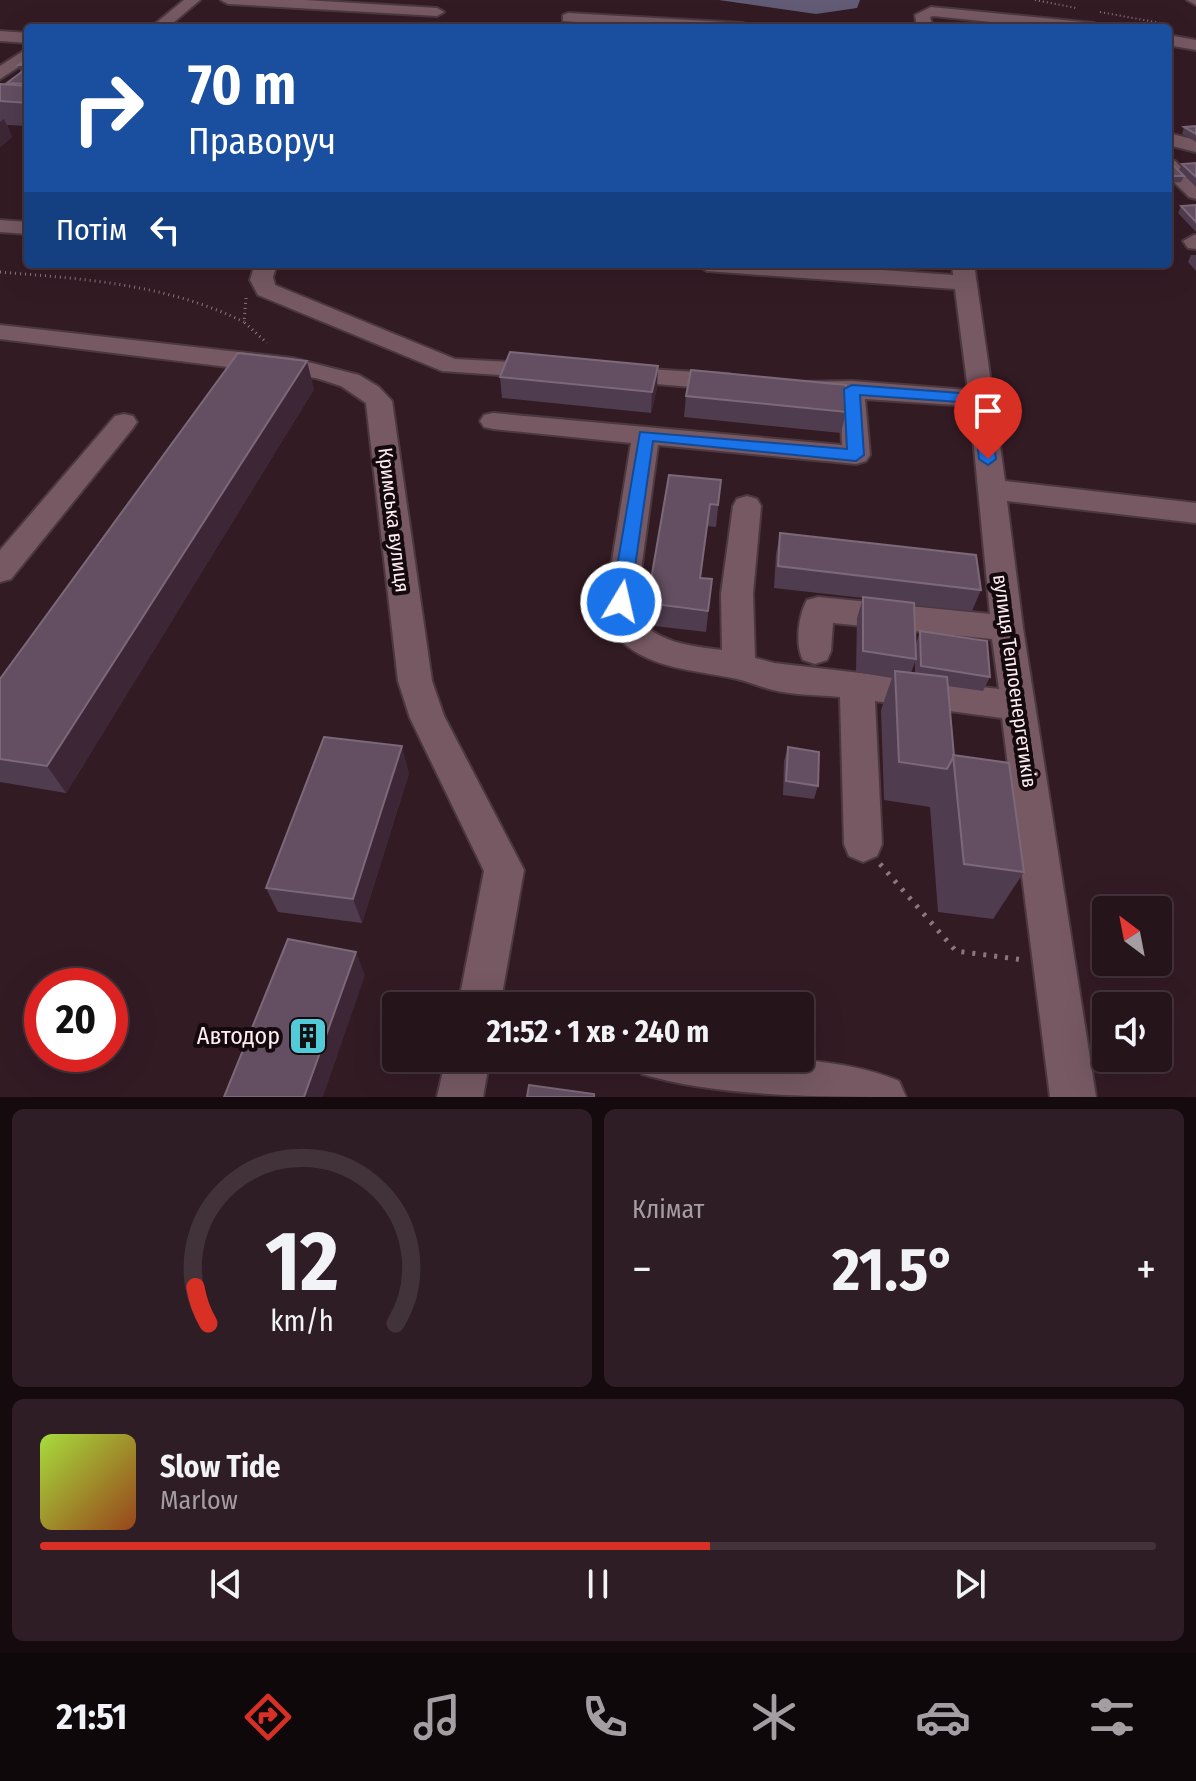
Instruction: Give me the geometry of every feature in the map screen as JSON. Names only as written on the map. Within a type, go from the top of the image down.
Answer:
[{"type":"street","points":[[163,24],[193,0]]},
{"type":"street","points":[[228,0],[441,6]]},
{"type":"street","points":[[575,0],[566,23],[601,24]]},
{"type":"street","points":[[428,24],[441,6]]},
{"type":"street","points":[[924,24],[922,15],[931,11],[1056,24]]},
{"type":"street","points":[[1172,34],[1196,45]]},
{"type":"street","points":[[0,36],[24,38]]},
{"type":"street","points":[[0,74],[24,56]]},
{"type":"street","points":[[1172,140],[1196,146]]},
{"type":"street","points":[[1172,169],[1196,193]]},
{"type":"street","points":[[0,226],[24,228]]},
{"type":"street","points":[[810,268],[964,274]]},
{"type":"street","points":[[263,270],[261,284],[273,293],[451,366],[982,399]]},
{"type":"street","name":"вулиця Теплоенергетиків","points":[[964,274],[982,399],[1007,628],[1073,1097]]},
{"type":"street","name":"Кримська вулиця","points":[[0,332],[292,365],[337,374],[364,385],[379,401],[415,681],[427,718],[504,870],[482,992]]},
{"type":"street","points":[[493,421],[856,455],[852,389]]},
{"type":"street","points":[[0,571],[124,422]]},
{"type":"street","points":[[646,435],[619,617],[632,634],[658,651],[739,666],[774,677],[1018,706]]},
{"type":"street","points":[[991,489],[1196,513]]},
{"type":"street","points":[[739,666],[737,594],[747,506]]},
{"type":"street","points":[[815,651],[818,609],[1007,628]]},
{"type":"street","points":[[857,685],[863,844]]},
{"type":"street","points":[[460,1097],[465,1072]]},
{"type":"street","points":[[698,1072],[733,1084],[883,1097]]},
{"type":"path","points":[[1035,0],[1075,8]]},
{"type":"path","points":[[1089,10],[1138,24]]},
{"type":"path","points":[[244,322],[246,297],[263,270]]},
{"type":"path","points":[[0,272],[166,289],[219,307],[244,322],[292,365]]},
{"type":"path","points":[[863,844],[956,951],[1056,965]]},
{"type":"shaded area","points":[[719,0],[860,0],[857,8],[816,14]]},
{"type":"building","points":[[23,71],[24,71],[24,84],[7,83]]},
{"type":"building","points":[[0,84],[24,86],[24,103],[0,101]]},
{"type":"building","points":[[1196,126],[1196,134],[1184,127]]},
{"type":"building","points":[[1196,163],[1196,177],[1182,164]]},
{"type":"building","points":[[1172,164],[1184,176],[1172,176]]},
{"type":"building","points":[[1196,205],[1196,222],[1181,206]]},
{"type":"building","points":[[510,352],[658,366],[652,392],[500,377]]},
{"type":"building","points":[[238,353],[307,361],[47,766],[0,759],[0,679]]},
{"type":"building","points":[[691,370],[846,385],[846,412],[686,396]]},
{"type":"building","points":[[669,475],[721,480],[718,505],[710,504],[700,578],[712,579],[708,611],[647,603]]},
{"type":"building","points":[[780,533],[976,555],[981,590],[778,566]]},
{"type":"building","points":[[863,597],[914,603],[916,659],[863,651]]},
{"type":"building","points":[[920,631],[987,641],[990,677],[921,666]]},
{"type":"building","points":[[895,671],[947,677],[954,756],[947,769],[899,762]]},
{"type":"building","points":[[324,737],[402,746],[353,899],[266,888]]},
{"type":"building","points":[[788,747],[819,752],[818,786],[786,781]]},
{"type":"building","points":[[953,755],[1009,763],[1024,872],[964,864]]},
{"type":"building","name":"Автодор","points":[[288,939],[356,952],[304,1097],[224,1097]]},
{"type":"building","points":[[529,1085],[594,1094],[594,1097],[527,1097]]},
{"type":"place","name":"Автодор","points":[[308,1036]]},
{"type":"route","points":[[621,602],[646,435],[856,455],[852,389],[982,399],[988,459]]}]
